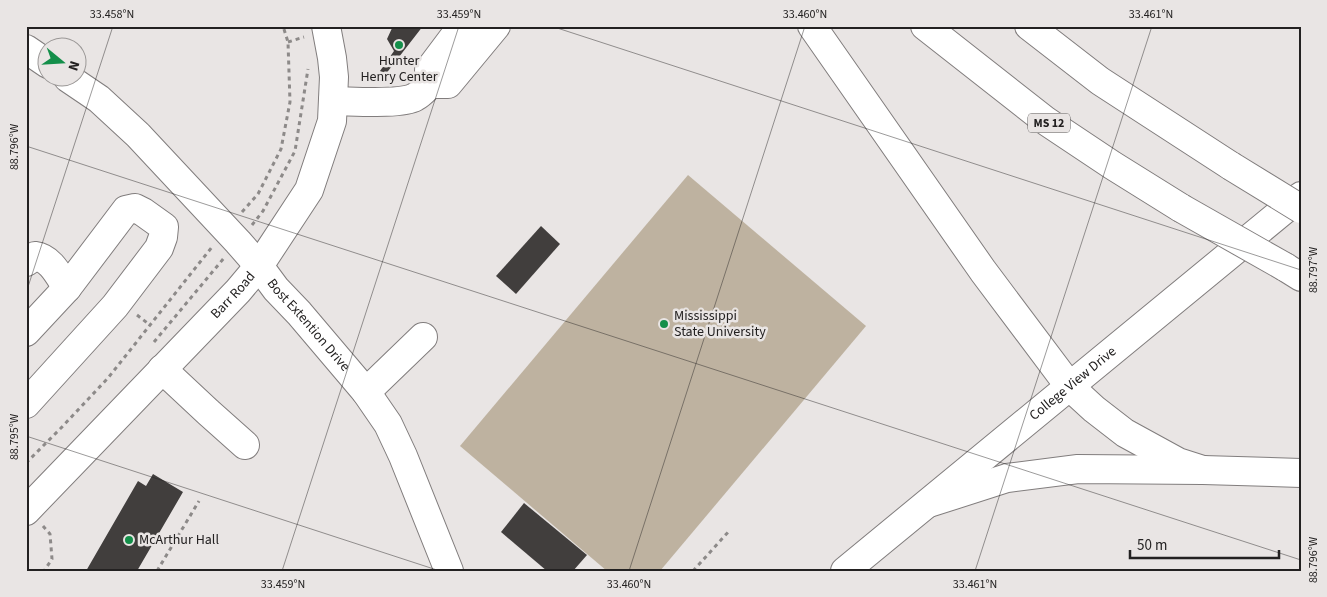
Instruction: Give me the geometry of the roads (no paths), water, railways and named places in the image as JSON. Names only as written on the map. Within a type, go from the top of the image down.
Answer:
[{"type":"street","points":[[430,84],[429,70],[462,26]]},
{"type":"street","points":[[333,101],[406,101],[414,98],[430,84],[448,84],[496,26]]},
{"type":"street","points":[[812,26],[983,271],[1070,387],[1094,409],[1125,432],[1178,462],[1203,470]]},
{"type":"street","name":"MS 12","points":[[925,26],[1046,121],[1181,208],[1293,272]]},
{"type":"street","points":[[1028,26],[1100,81],[1301,209]]},
{"type":"street","points":[[1053,26],[1100,81]]},
{"type":"street","name":"Barr Road","points":[[32,515],[156,358],[238,291],[259,266],[309,190],[332,121],[334,77],[330,41],[315,27]]},
{"type":"street","points":[[26,49],[38,57]]},
{"type":"street","name":"Bost Extention Drive","points":[[83,88],[99,99],[138,135],[233,236],[276,289],[366,392],[388,424],[403,456],[449,571]]},
{"type":"street","name":"College View Drive","points":[[845,571],[1301,196]]},
{"type":"street","points":[[26,332],[67,288],[126,210],[135,208],[164,228],[159,248],[115,306],[26,404]]},
{"type":"street","points":[[26,262],[35,256],[49,262],[67,288]]},
{"type":"street","points":[[366,392],[423,336]]},
{"type":"street","points":[[156,358],[208,412],[245,444]]},
{"type":"street","points":[[929,503],[1007,478],[1078,469],[1301,473]]},
{"type":"place","name":"Hunter Henry Center","points":[[399,45]]},
{"type":"place","name":"Mississippi State University","points":[[664,324]]},
{"type":"place","name":"McArthur Hall","points":[[129,540]]}]
